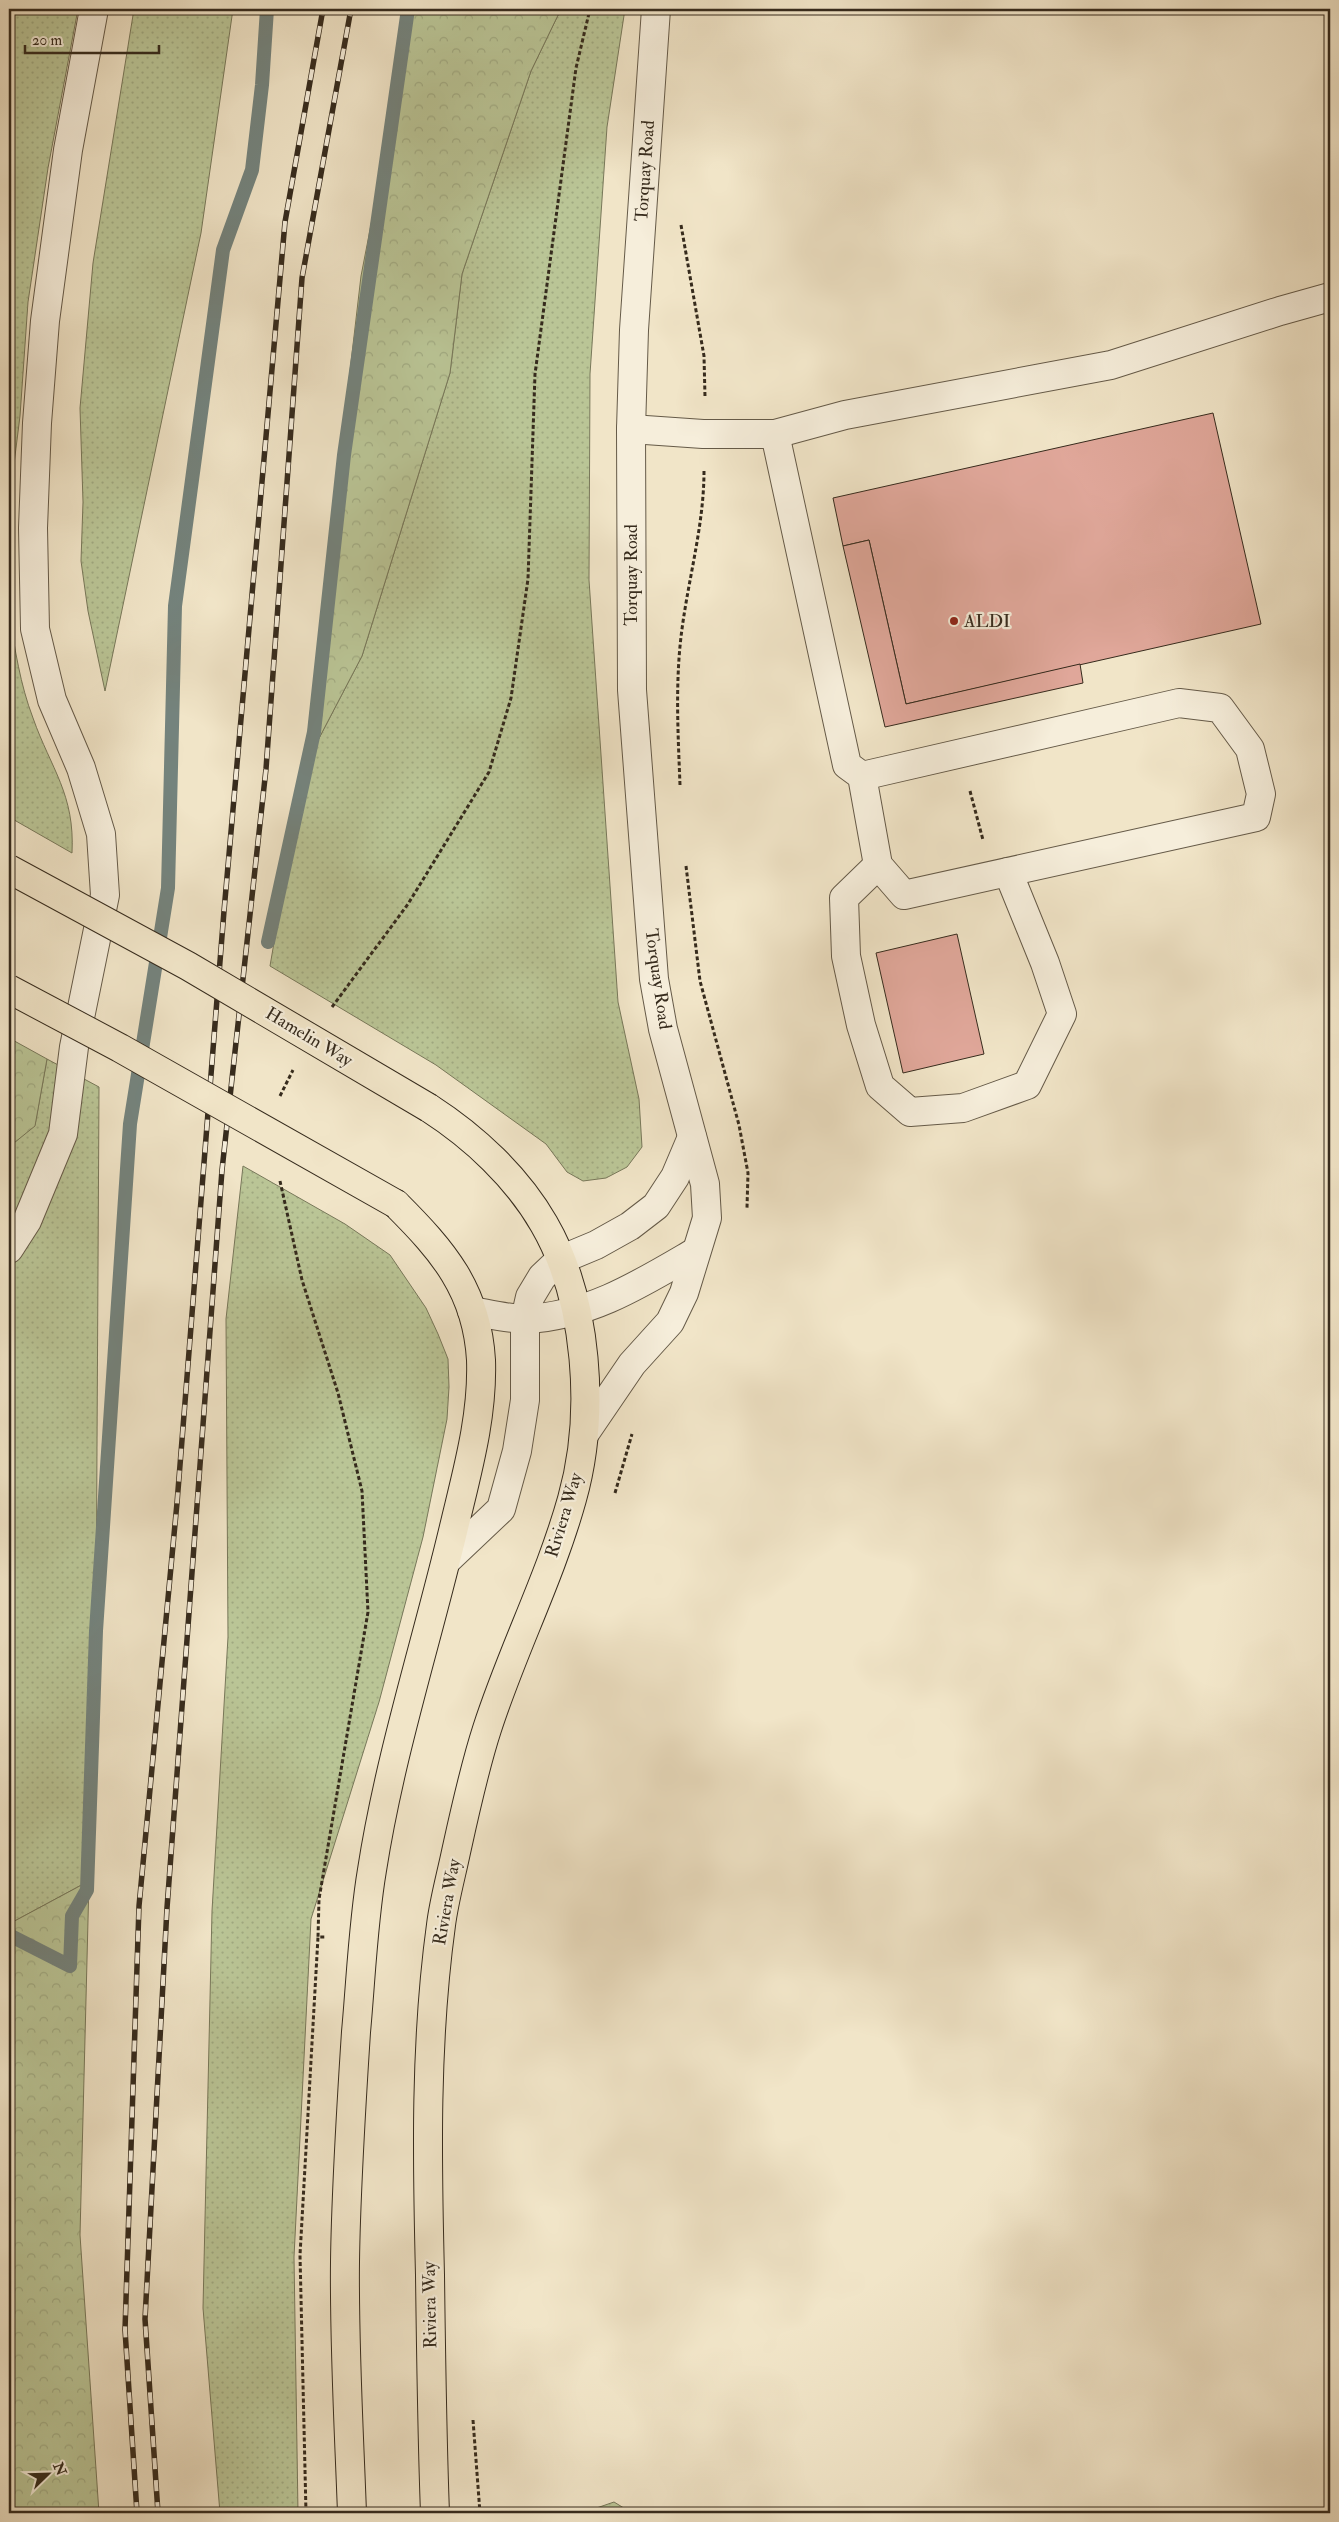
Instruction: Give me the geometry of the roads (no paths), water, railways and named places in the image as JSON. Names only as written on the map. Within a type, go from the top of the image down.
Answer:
[{"type":"main road","name":"Hamelin Way","points":[[9,868],[188,966],[429,1108],[456,1126],[482,1148],[526,1197],[545,1226],[560,1260],[576,1311]]},
{"type":"main road","points":[[9,989],[120,1048],[396,1204],[434,1243],[456,1274],[472,1311],[481,1356],[482,1404],[446,1561],[400,1737],[372,1870],[364,1938],[350,2115],[345,2262],[352,2513]]},
{"type":"main road","name":"Riviera Way","points":[[435,2513],[427,2166],[429,2060],[441,1924],[466,1810],[487,1729],[573,1497],[585,1433],[586,1394],[576,1311]]},
{"type":"street","points":[[9,1249],[27,1221],[63,1134],[74,1047],[105,895],[101,834],[81,768],[52,700],[35,630],[33,528],[37,424],[45,321],[68,150],[94,9]]},
{"type":"street","name":"Torquay Road","points":[[585,1433],[632,1364],[670,1322],[684,1293],[707,1218],[705,1184],[686,1107],[663,1029],[654,979],[632,690],[631,428],[634,330],[656,9]]},
{"type":"street","points":[[631,428],[704,434],[775,434],[845,414],[1111,365],[1330,297]]},
{"type":"street","points":[[775,434],[847,766],[862,776],[878,865],[904,895],[1256,817],[1261,794],[1250,749],[1220,708],[1179,703],[958,752],[862,776]]},
{"type":"street","points":[[878,865],[844,898],[846,956],[861,1025],[880,1086],[910,1112],[963,1108],[1027,1086],[1062,1014],[1046,963],[1000,874]]},
{"type":"street","points":[[446,1561],[501,1509],[517,1451],[525,1400],[525,1319],[530,1297],[542,1277],[560,1260],[596,1245],[630,1226],[656,1206],[675,1177],[692,1137]]},
{"type":"street","points":[[472,1311],[525,1319],[576,1311],[611,1300],[696,1252]]},
{"type":"waterway","points":[[9,1935],[70,1966],[72,1916],[87,1890],[96,1631],[130,1124],[168,888],[175,606],[223,250],[252,170],[262,85],[267,9]]},
{"type":"waterway","points":[[268,942],[314,732],[344,455],[408,9]]},
{"type":"railway","points":[[137,2513],[125,2330],[139,1906],[177,1503],[224,911],[285,222],[323,9]]},
{"type":"railway","points":[[158,2513],[145,2319],[167,1908],[222,1170],[266,769],[302,278],[351,9]]},
{"type":"place","name":"ALDI","points":[[954,621]]}]
